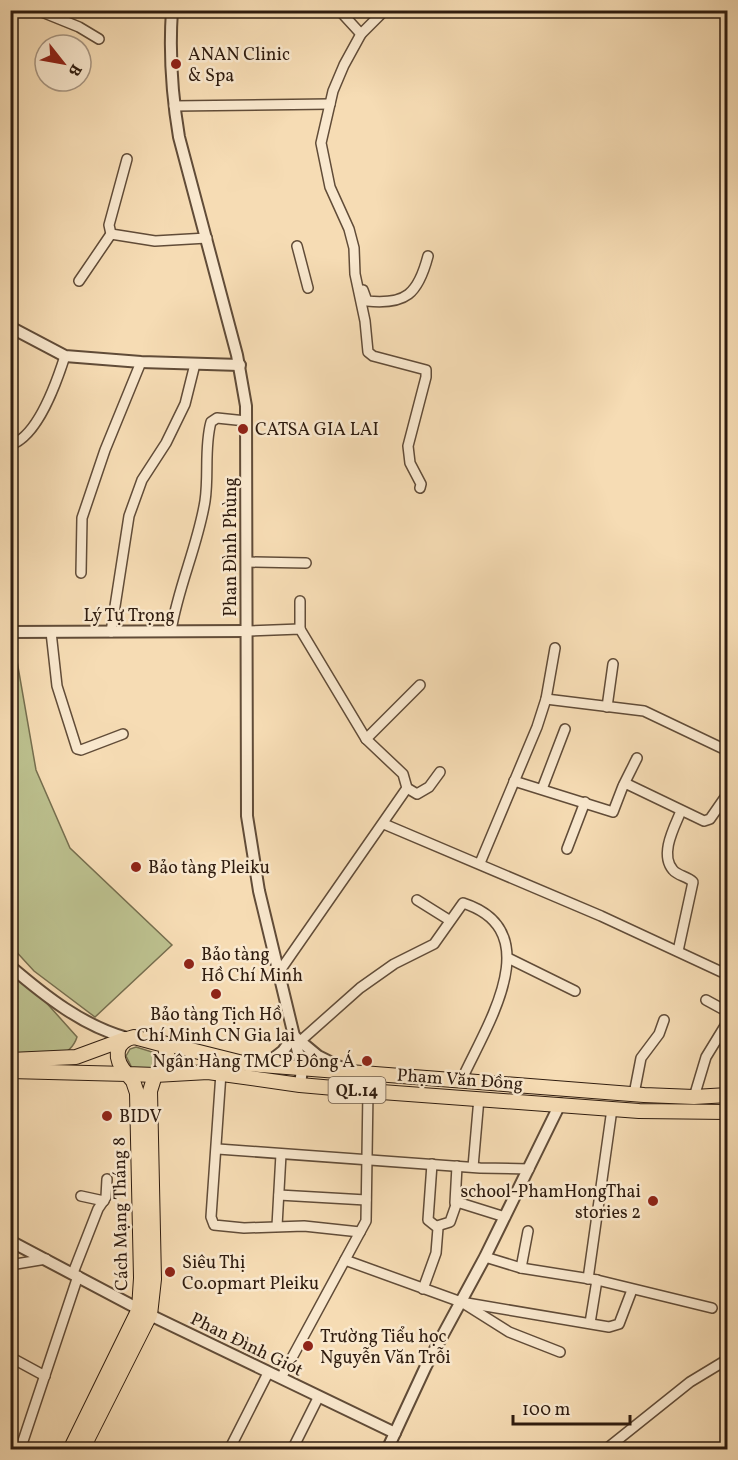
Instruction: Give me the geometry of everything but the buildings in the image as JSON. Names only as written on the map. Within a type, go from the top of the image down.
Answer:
[{"type":"main road","points":[[10,1060],[76,1057],[127,1038],[140,1037],[159,1042],[167,1050],[169,1060],[164,1070],[155,1075],[10,1071]]},
{"type":"main road","points":[[127,1038],[118,1047],[116,1054],[119,1065],[127,1074]]},
{"type":"main road","name":"Phạm Văn Đồng","points":[[159,1042],[210,1056],[302,1069],[462,1079],[694,1098],[728,1095]]},
{"type":"main road","name":"Phạm Văn Đồng","points":[[155,1075],[184,1071],[221,1073],[300,1085],[368,1091],[691,1114],[728,1112]]},
{"type":"main road","name":"Cách Mạng Tháng 8","points":[[70,1449],[144,1312],[137,1093],[134,1081],[127,1074]]},
{"type":"main road","name":"Cách Mạng Tháng 8","points":[[82,1449],[144,1312],[154,1279],[150,1091],[155,1075]]},
{"type":"main road","points":[[560,1104],[562,1088]]},
{"type":"street","points":[[37,10],[79,27],[99,39]]},
{"type":"street","name":"Phan Đình Phùng","points":[[172,10],[170,38],[174,106],[179,137],[240,365],[246,421],[247,816],[259,891],[297,1041],[302,1069],[300,1085]]},
{"type":"street","points":[[339,10],[361,34]]},
{"type":"street","points":[[385,10],[361,34],[344,66],[321,136],[321,149],[330,187],[349,229],[366,300],[388,303],[403,299],[411,293],[422,274],[428,256]]},
{"type":"street","points":[[174,106],[330,104]]},
{"type":"street","points":[[79,281],[111,234],[109,225],[127,159]]},
{"type":"street","points":[[111,234],[155,241],[207,238]]},
{"type":"street","points":[[297,246],[308,288]]},
{"type":"street","points":[[355,257],[355,274],[365,321],[368,352],[374,356],[426,370],[408,446],[409,460],[421,484],[420,488]]},
{"type":"street","points":[[10,327],[65,356],[141,362],[240,365]]},
{"type":"street","points":[[10,445],[18,442],[30,430],[53,391],[65,356]]},
{"type":"street","points":[[81,573],[82,518],[98,468],[141,362]]},
{"type":"street","points":[[111,632],[129,516],[142,480],[178,422],[189,396],[195,364]]},
{"type":"street","points":[[171,632],[176,602],[194,549],[205,501],[208,431],[211,422],[217,418],[246,421]]},
{"type":"street","points":[[248,562],[306,563]]},
{"type":"street","points":[[300,601],[300,629],[366,739],[403,774],[407,788],[417,794],[422,792],[440,772]]},
{"type":"street","points":[[248,631],[300,629]]},
{"type":"street","name":"Lý Tự Trọng","points":[[10,632],[248,631]]},
{"type":"street","points":[[51,632],[57,686],[77,749],[81,750],[123,734]]},
{"type":"street","points":[[480,863],[546,699],[555,648]]},
{"type":"street","points":[[607,707],[613,664]]},
{"type":"street","points":[[366,739],[420,685]]},
{"type":"street","points":[[546,699],[644,711],[728,751]]},
{"type":"street","points":[[543,789],[565,729]]},
{"type":"street","points":[[514,781],[613,812],[638,758]]},
{"type":"street","points":[[624,784],[707,821],[728,793]]},
{"type":"street","points":[[279,972],[407,788]]},
{"type":"street","points":[[567,849],[585,802]]},
{"type":"street","points":[[678,951],[693,882],[673,871],[668,858],[671,834],[681,810]]},
{"type":"street","points":[[384,824],[480,863],[728,975]]},
{"type":"street","points":[[417,900],[449,920]]},
{"type":"street","points":[[265,1065],[360,988],[394,964],[434,944],[463,903],[482,912],[503,932],[508,958],[489,1026],[462,1079]]},
{"type":"street","points":[[508,958],[575,991]]},
{"type":"street","points":[[10,966],[84,1021],[105,1032],[127,1038]]},
{"type":"street","points":[[706,1000],[728,1012]]},
{"type":"street","points":[[634,1094],[641,1058],[660,1034],[664,1020]]},
{"type":"street","points":[[694,1098],[706,1057],[728,1021]]},
{"type":"street","points":[[297,1041],[322,1070]]},
{"type":"street","points":[[297,1041],[318,1056],[353,1072]]},
{"type":"street","points":[[221,1073],[212,1221],[219,1226],[304,1226],[360,1232]]},
{"type":"street","points":[[281,1378],[366,1221],[368,1091]]},
{"type":"street","points":[[473,1167],[479,1098]]},
{"type":"street","points":[[387,1449],[426,1366],[485,1257],[560,1104]]},
{"type":"street","points":[[590,1323],[612,1109]]},
{"type":"street","points":[[218,1149],[473,1167],[529,1168]]},
{"type":"street","points":[[278,1226],[281,1154]]},
{"type":"street","points":[[432,1164],[428,1220],[436,1226]]},
{"type":"street","points":[[436,1226],[450,1222],[455,1203],[457,1166]]},
{"type":"street","points":[[20,1449],[98,1209],[104,1201],[107,1179]]},
{"type":"street","points":[[279,1195],[366,1200]]},
{"type":"street","points":[[81,1196],[104,1201]]},
{"type":"street","points":[[455,1203],[505,1217]]},
{"type":"street","points":[[423,1289],[436,1253],[436,1226]]},
{"type":"street","points":[[521,1268],[528,1231]]},
{"type":"street","name":"Phan Đình Giót","points":[[10,1241],[144,1312],[318,1398],[395,1433]]},
{"type":"street","points":[[485,1257],[521,1268],[593,1279],[712,1308]]},
{"type":"street","points":[[10,1265],[46,1259]]},
{"type":"street","points":[[345,1260],[461,1302],[609,1327],[619,1324],[632,1290]]},
{"type":"street","points":[[461,1302],[509,1332],[560,1352]]},
{"type":"street","points":[[10,1357],[45,1376]]},
{"type":"street","points":[[605,1449],[690,1382],[728,1359]]},
{"type":"street","points":[[229,1449],[268,1373]]},
{"type":"street","points":[[292,1449],[318,1398]]},
{"type":"green space","points":[[10,638],[13,638],[36,770],[70,848],[172,945],[95,1017],[34,971],[11,946]]},
{"type":"green space","points":[[11,966],[77,1037],[73,1046],[66,1052],[50,1057],[11,1056]]},
{"type":"green space","points":[[136,1047],[162,1055],[160,1068],[132,1068],[126,1056],[130,1049]]},
{"type":"place","name":"ANAN Clinic & Spa","points":[[176,64]]},
{"type":"place","name":"CATSA GIA LAI","points":[[243,429]]},
{"type":"place","name":"Bảo tàng Pleiku","points":[[136,867]]},
{"type":"place","name":"Bảo tàng Hồ Chí Minh","points":[[189,964]]},
{"type":"place","name":"Bảo tàng Tịch Hồ Chí Minh CN Gia lai","points":[[216,994]]},
{"type":"place","name":"Ngân Hàng TMCP Đông Á","points":[[367,1061]]},
{"type":"place","name":"BIDV","points":[[107,1116]]},
{"type":"place","name":"school-PhamHongThai stories 2","points":[[653,1201]]},
{"type":"place","name":"Siêu Thị Co.opmart Pleiku","points":[[170,1272]]},
{"type":"place","name":"Trường Tiểu học Nguyễn Văn Trỗi","points":[[308,1346]]}]
